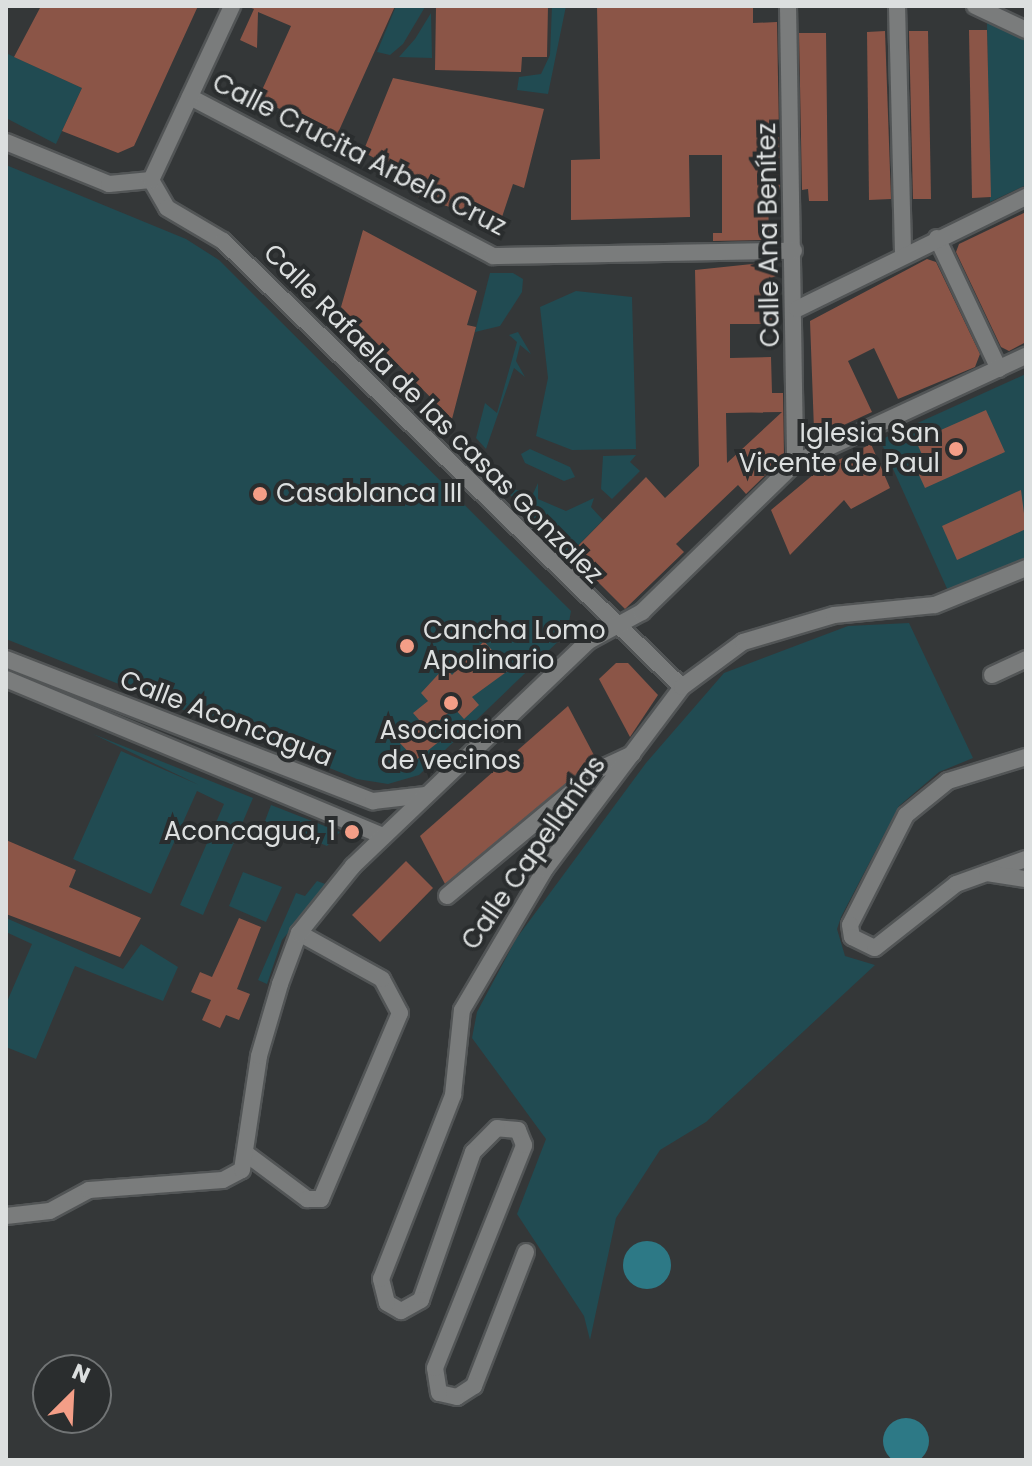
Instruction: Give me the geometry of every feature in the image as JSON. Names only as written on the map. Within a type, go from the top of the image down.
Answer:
[{"type":"street","points":[[6,142],[109,184],[151,180],[232,6]]},
{"type":"street","name":"Calle Ana Benítez","points":[[788,6],[797,309],[795,463]]},
{"type":"street","points":[[897,6],[903,255]]},
{"type":"street","points":[[975,6],[1026,30]]},
{"type":"street","name":"Calle Crucita Arbelo Cruz","points":[[190,97],[493,256],[794,251]]},
{"type":"street","name":"Calle Rafaela de las casas Gonzalez","points":[[151,180],[167,208],[223,241],[619,630],[682,687]]},
{"type":"street","points":[[797,309],[1026,197]]},
{"type":"street","points":[[937,238],[999,369]]},
{"type":"street","points":[[6,1216],[50,1211],[89,1190],[223,1180],[242,1170],[248,1155],[259,1056],[299,933],[383,836],[587,642],[619,630],[795,463],[1026,356]]},
{"type":"street","name":"Calle Capellanías","points":[[526,1252],[474,1386],[457,1397],[439,1393],[435,1368],[524,1145],[518,1130],[497,1128],[473,1152],[421,1300],[401,1311],[387,1303],[381,1279],[453,1095],[462,1010],[545,869],[682,687],[743,642],[834,615],[935,605],[1026,568]]},
{"type":"street","name":"Calle Aconcagua","points":[[6,659],[373,801],[431,793]]},
{"type":"street","points":[[992,675],[1026,659]]},
{"type":"street","name":"Calle Aconcagua","points":[[6,679],[383,836]]},
{"type":"street","name":"Calle Capellanías","points":[[447,896],[598,770],[633,753]]},
{"type":"street","points":[[1026,757],[948,781],[906,815],[850,925],[852,937],[875,948],[956,884],[1026,859]]},
{"type":"street","points":[[985,873],[1026,879]]},
{"type":"street","points":[[248,1155],[307,1199],[321,1199],[400,1013],[382,979],[299,933]]},
{"type":"shaded area","points":[[396,6],[425,7],[403,44],[390,55],[377,52]]},
{"type":"shaded area","points":[[552,6],[566,6],[548,94],[517,90],[519,77],[541,74],[550,55]]},
{"type":"shaded area","points":[[431,13],[432,58],[399,57],[415,39]]},
{"type":"shaded area","points":[[987,22],[1026,40],[1026,185],[990,202]]},
{"type":"shaded area","points":[[8,54],[82,88],[56,144],[6,118]]},
{"type":"shaded area","points":[[6,165],[186,239],[219,260],[571,611],[567,633],[419,775],[388,784],[357,779],[6,639]]},
{"type":"shaded area","points":[[490,273],[513,273],[523,279],[522,292],[500,326],[475,332]]},
{"type":"shaded area","points":[[576,291],[632,297],[636,449],[572,450],[536,436],[548,378],[540,307]]},
{"type":"shaded area","points":[[518,332],[531,354],[520,345],[516,361],[525,377],[514,368],[486,449],[476,438],[485,403],[497,413],[517,342],[509,335]]},
{"type":"shaded area","points":[[1026,374],[1026,561],[949,593],[880,440]]},
{"type":"shaded area","points":[[530,449],[570,467],[575,477],[564,481],[525,463],[521,454]]},
{"type":"shaded area","points":[[636,455],[630,462],[640,471],[612,499],[601,489],[603,456]]},
{"type":"shaded area","points":[[497,482],[532,496],[538,483],[538,499],[566,511],[594,498],[591,507],[603,520],[570,554]]},
{"type":"shaded area","points":[[909,623],[973,758],[939,772],[899,806],[841,917],[837,929],[845,956],[875,965],[706,1122],[660,1150],[616,1218],[590,1340],[584,1316],[517,1214],[546,1139],[472,1038],[477,1012],[516,939],[646,763],[724,673],[848,626]]},
{"type":"shaded area","points":[[93,734],[253,798],[203,915],[180,905],[224,804],[197,791],[151,894],[73,859],[121,751],[199,785]]},
{"type":"shaded area","points":[[271,805],[340,832],[327,846],[265,821]]},
{"type":"shaded area","points":[[243,872],[282,887],[266,922],[229,906]]},
{"type":"shaded area","points":[[317,881],[328,885],[282,940],[267,984],[258,980],[296,893],[305,896]]},
{"type":"shaded area","points":[[6,918],[123,969],[141,944],[178,967],[163,1001],[75,966],[36,1059],[6,1047],[6,1004],[32,944],[6,932]]},
{"type":"shaded area","points":[[647,1241],[664,1248],[671,1265],[664,1282],[647,1289],[630,1282],[623,1265],[630,1248]]},
{"type":"shaded area","points":[[906,1418],[922,1425],[929,1441],[922,1457],[906,1464],[890,1457],[883,1441],[890,1425]]},
{"type":"building","points":[[41,6],[198,6],[134,146],[118,153],[62,131],[82,88],[14,57]]},
{"type":"building","points":[[246,6],[395,6],[337,135],[258,99],[291,26],[258,12],[257,48],[240,40],[254,9]]},
{"type":"building","points":[[436,6],[548,6],[547,57],[522,57],[521,72],[435,70]]},
{"type":"building","points":[[597,6],[753,8],[753,23],[777,22],[780,190],[768,190],[769,240],[713,241],[713,233],[722,233],[722,155],[689,155],[690,217],[571,220],[571,160],[600,159]]},
{"type":"building","points":[[969,30],[987,30],[991,197],[972,198]]},
{"type":"building","points":[[885,31],[891,199],[869,200],[867,32]]},
{"type":"building","points":[[909,31],[928,31],[931,199],[913,199]]},
{"type":"building","points":[[799,33],[826,33],[828,201],[809,201],[808,189],[802,190]]},
{"type":"building","points":[[393,78],[544,109],[524,188],[513,184],[500,223],[412,195],[416,180],[363,152]]},
{"type":"building","points":[[1026,212],[1026,342],[1009,351],[1001,347],[956,252],[959,244]]},
{"type":"building","points":[[363,230],[477,291],[467,325],[476,327],[452,419],[341,307]]},
{"type":"building","points":[[927,259],[936,262],[980,354],[975,367],[898,399],[874,348],[848,361],[872,412],[822,435],[814,430],[810,321]]},
{"type":"building","points":[[770,262],[781,274],[771,278],[772,324],[730,324],[730,358],[771,357],[772,393],[783,393],[784,457],[746,494],[738,485],[676,544],[684,552],[625,609],[570,554],[646,477],[665,498],[699,466],[695,270]],"holes":[[[782,412],[727,463],[726,413]]]},
{"type":"building","name":"Iglesia San Vicente de Paul","points":[[986,410],[1005,452],[925,488],[913,462],[923,457],[916,441]]},
{"type":"building","points":[[871,444],[890,488],[851,509],[844,500],[790,555],[771,510],[820,469]]},
{"type":"building","points":[[1021,490],[1026,529],[957,560],[942,526]]},
{"type":"building","name":"Asociacion de vecinos","points":[[484,641],[509,670],[472,697],[479,705],[464,719],[454,708],[431,728],[441,740],[416,760],[398,741],[420,721],[413,713],[428,701],[421,693],[445,667],[452,675]]},
{"type":"building","points":[[616,663],[628,663],[658,695],[630,737],[599,679]]},
{"type":"building","points":[[568,706],[596,759],[445,884],[420,836]]},
{"type":"building","points":[[6,840],[76,870],[69,887],[141,918],[120,957],[6,914]]},
{"type":"building","points":[[406,861],[433,888],[380,942],[352,915]]},
{"type":"building","points":[[239,918],[261,927],[237,989],[250,994],[239,1020],[226,1015],[220,1028],[202,1020],[211,1000],[191,992],[200,972],[212,977]]},
{"type":"place","name":"Iglesia San Vicente de Paul","points":[[956,449]]},
{"type":"place","name":"Casablanca III","points":[[260,494]]},
{"type":"place","name":"Cancha Lomo Apolinario","points":[[407,646]]},
{"type":"place","name":"Asociacion de vecinos","points":[[451,703]]},
{"type":"place","name":"Aconcagua, 1","points":[[352,832]]}]
